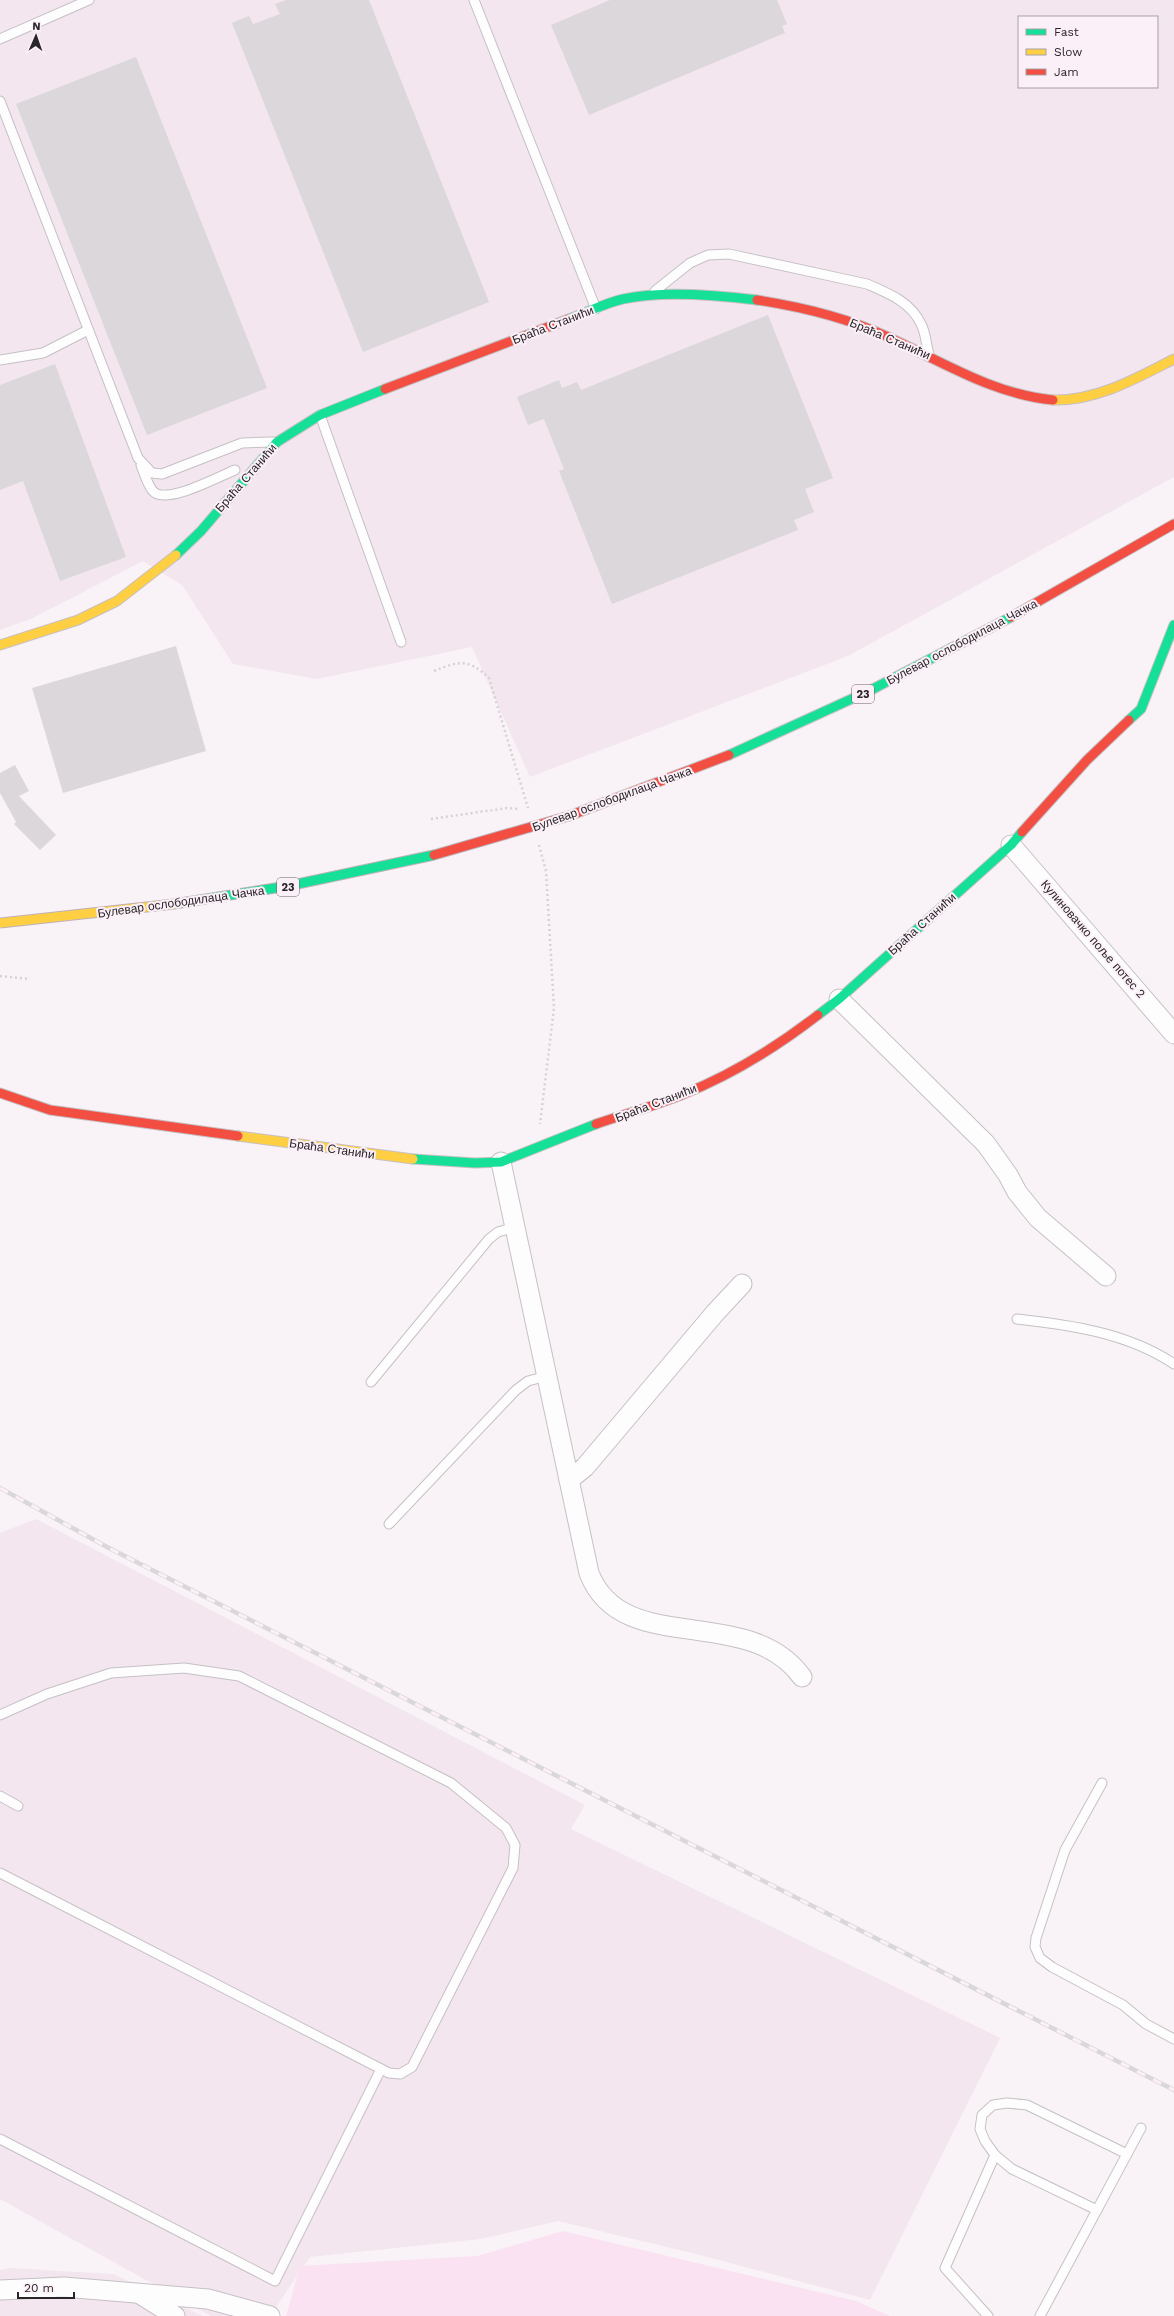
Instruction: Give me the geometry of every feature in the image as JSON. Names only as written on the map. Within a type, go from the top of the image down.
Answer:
[{"type":"street","name":"Браћа Станићи","points":[[0,645],[78,620],[117,601],[167,563],[201,531],[277,442],[320,415],[371,394],[623,299],[650,295],[689,295],[756,300],[814,311],[864,326],[1021,396],[1055,400],[1101,392],[1138,378],[1174,359]]},
{"type":"street","name":"Булевар ослободилаца Чачка","points":[[0,923],[116,912],[251,894],[299,885],[449,852],[569,816],[723,758],[873,689],[1008,617],[1174,524]]},
{"type":"street","name":"Браћа Станићи","points":[[0,1092],[50,1110],[73,1114],[396,1158],[469,1163],[501,1162],[548,1143],[684,1094],[746,1063],[796,1032],[839,1000],[1010,844],[1088,760],[1141,709],[1174,625]]},
{"type":"street","name":"Кулиновачко поље потес 2","points":[[1010,844],[1174,1034]]},
{"type":"street","points":[[839,1000],[986,1144],[1008,1175],[1016,1192],[1038,1218],[1106,1276]]},
{"type":"street","points":[[501,1162],[589,1573],[597,1591],[610,1606],[621,1612],[658,1624],[714,1632],[753,1641],[786,1658],[802,1677]]},
{"type":"street","points":[[569,1480],[580,1473],[715,1313],[742,1284]]},
{"type":"street","points":[[0,2290],[64,2287],[208,2299],[270,2316]]},
{"type":"street","points":[[137,2293],[175,2316]]},
{"type":"lane","points":[[0,39],[89,0]]},
{"type":"lane","points":[[474,0],[596,309]]},
{"type":"lane","points":[[0,101],[152,491],[161,496],[176,495],[235,470]]},
{"type":"lane","points":[[650,295],[690,263],[708,255],[722,254],[729,254],[867,284],[888,292],[910,307],[922,324],[929,356]]},
{"type":"lane","points":[[0,360],[43,353],[88,330]]},
{"type":"lane","points":[[320,415],[401,642]]},
{"type":"lane","points":[[138,458],[152,473],[162,474],[242,443],[277,442]]},
{"type":"lane","points":[[371,1382],[489,1239],[498,1232],[515,1227]]},
{"type":"lane","points":[[1017,1319],[1055,1323],[1118,1338],[1144,1346],[1174,1364]]},
{"type":"lane","points":[[389,1524],[516,1390],[528,1381],[547,1376]]},
{"type":"lane","points":[[0,1715],[46,1694],[111,1674],[184,1668],[239,1676],[451,1783],[506,1828],[515,1844],[513,1868],[412,2067],[400,2074],[389,2073],[380,2069],[0,1873]]},
{"type":"lane","points":[[1102,1784],[1065,1850],[1036,1938],[1035,1947],[1040,1958],[1052,1967],[1123,2005],[1146,2024],[1174,2039]]},
{"type":"lane","points":[[0,1796],[18,1806]]},
{"type":"lane","points":[[0,2139],[275,2281],[380,2069]]},
{"type":"lane","points":[[1097,2210],[1012,2169],[995,2155],[985,2141],[980,2129],[982,2115],[993,2105],[1007,2103],[1027,2105],[1127,2154]]},
{"type":"lane","points":[[1040,2316],[1141,2128]]},
{"type":"lane","points":[[988,2316],[945,2268],[995,2155]]},
{"type":"path","points":[[431,819],[507,808],[530,813],[489,678],[479,668],[466,662],[455,663],[434,671]]},
{"type":"path","points":[[538,842],[546,871],[554,1008],[540,1123],[548,1143]]},
{"type":"path","points":[[0,976],[30,979]]},
{"type":"shaded area","points":[[0,0],[1174,0],[1174,477],[848,656],[530,777],[472,647],[317,679],[233,664],[182,585],[143,561],[33,618],[0,630]]},
{"type":"shaded area","points":[[36,1519],[585,1805],[571,1829],[1000,2038],[870,2300],[696,2254],[558,2221],[481,2239],[310,2257],[270,2316],[211,2316],[0,2199],[0,1533]]},
{"type":"shaded area","points":[[563,2231],[856,2301],[890,2316],[286,2316],[300,2266],[477,2256]]},
{"type":"shaded area","points":[[10,2268],[113,2274],[203,2316],[0,2316],[0,2270]]},
{"type":"building","points":[[286,0],[369,0],[489,302],[363,352],[232,23],[249,16],[253,24],[280,14],[275,4]]},
{"type":"building","points":[[610,0],[777,0],[787,24],[782,26],[785,33],[589,115],[551,25]]},
{"type":"building","points":[[136,57],[267,388],[147,435],[16,104]]},
{"type":"building","points":[[768,315],[833,478],[805,489],[814,512],[794,520],[798,530],[612,604],[559,471],[564,469],[544,419],[528,425],[517,397],[559,380],[562,388],[577,382],[581,390]]},
{"type":"building","points":[[55,364],[126,557],[60,581],[23,481],[0,490],[0,385]]},
{"type":"building","points":[[176,646],[206,751],[63,793],[32,688]]},
{"type":"building","points":[[15,765],[29,791],[19,796],[56,835],[40,850],[14,824],[16,822],[0,793],[0,773]]},
{"type":"railway","points":[[0,1488],[107,1547],[1174,2090]]},
{"type":"traffic: fast","points":[[569,319],[609,303],[639,296],[690,294],[757,300]]},
{"type":"traffic: fast","points":[[176,555],[201,531],[277,442],[320,415],[385,389]]},
{"type":"traffic: fast","points":[[729,755],[869,691],[1011,617]]},
{"type":"traffic: fast","points":[[1129,720],[1141,709],[1174,625]]},
{"type":"traffic: fast","points":[[818,1015],[839,999],[1011,845],[1022,832]]},
{"type":"traffic: fast","points":[[174,904],[288,886],[434,855]]},
{"type":"traffic: fast","points":[[413,1159],[475,1163],[501,1162],[596,1124]]},
{"type":"traffic: slow","points":[[1053,400],[1085,397],[1116,387],[1174,359]]},
{"type":"traffic: slow","points":[[0,645],[78,620],[117,601],[176,555]]},
{"type":"traffic: slow","points":[[0,923],[174,904]]},
{"type":"traffic: slow","points":[[238,1136],[413,1159]]},
{"type":"traffic: jam","points":[[757,300],[807,309],[855,323],[871,329],[988,384],[1031,397],[1053,400]]},
{"type":"traffic: jam","points":[[385,389],[569,319]]},
{"type":"traffic: jam","points":[[1011,617],[1174,524]]},
{"type":"traffic: jam","points":[[1022,832],[1087,760],[1129,720]]},
{"type":"traffic: jam","points":[[569,816],[729,755]]},
{"type":"traffic: jam","points":[[434,855],[569,816]]},
{"type":"traffic: jam","points":[[596,1124],[673,1098],[719,1078],[770,1049],[818,1015]]},
{"type":"traffic: jam","points":[[0,1093],[50,1110],[238,1136]]}]
